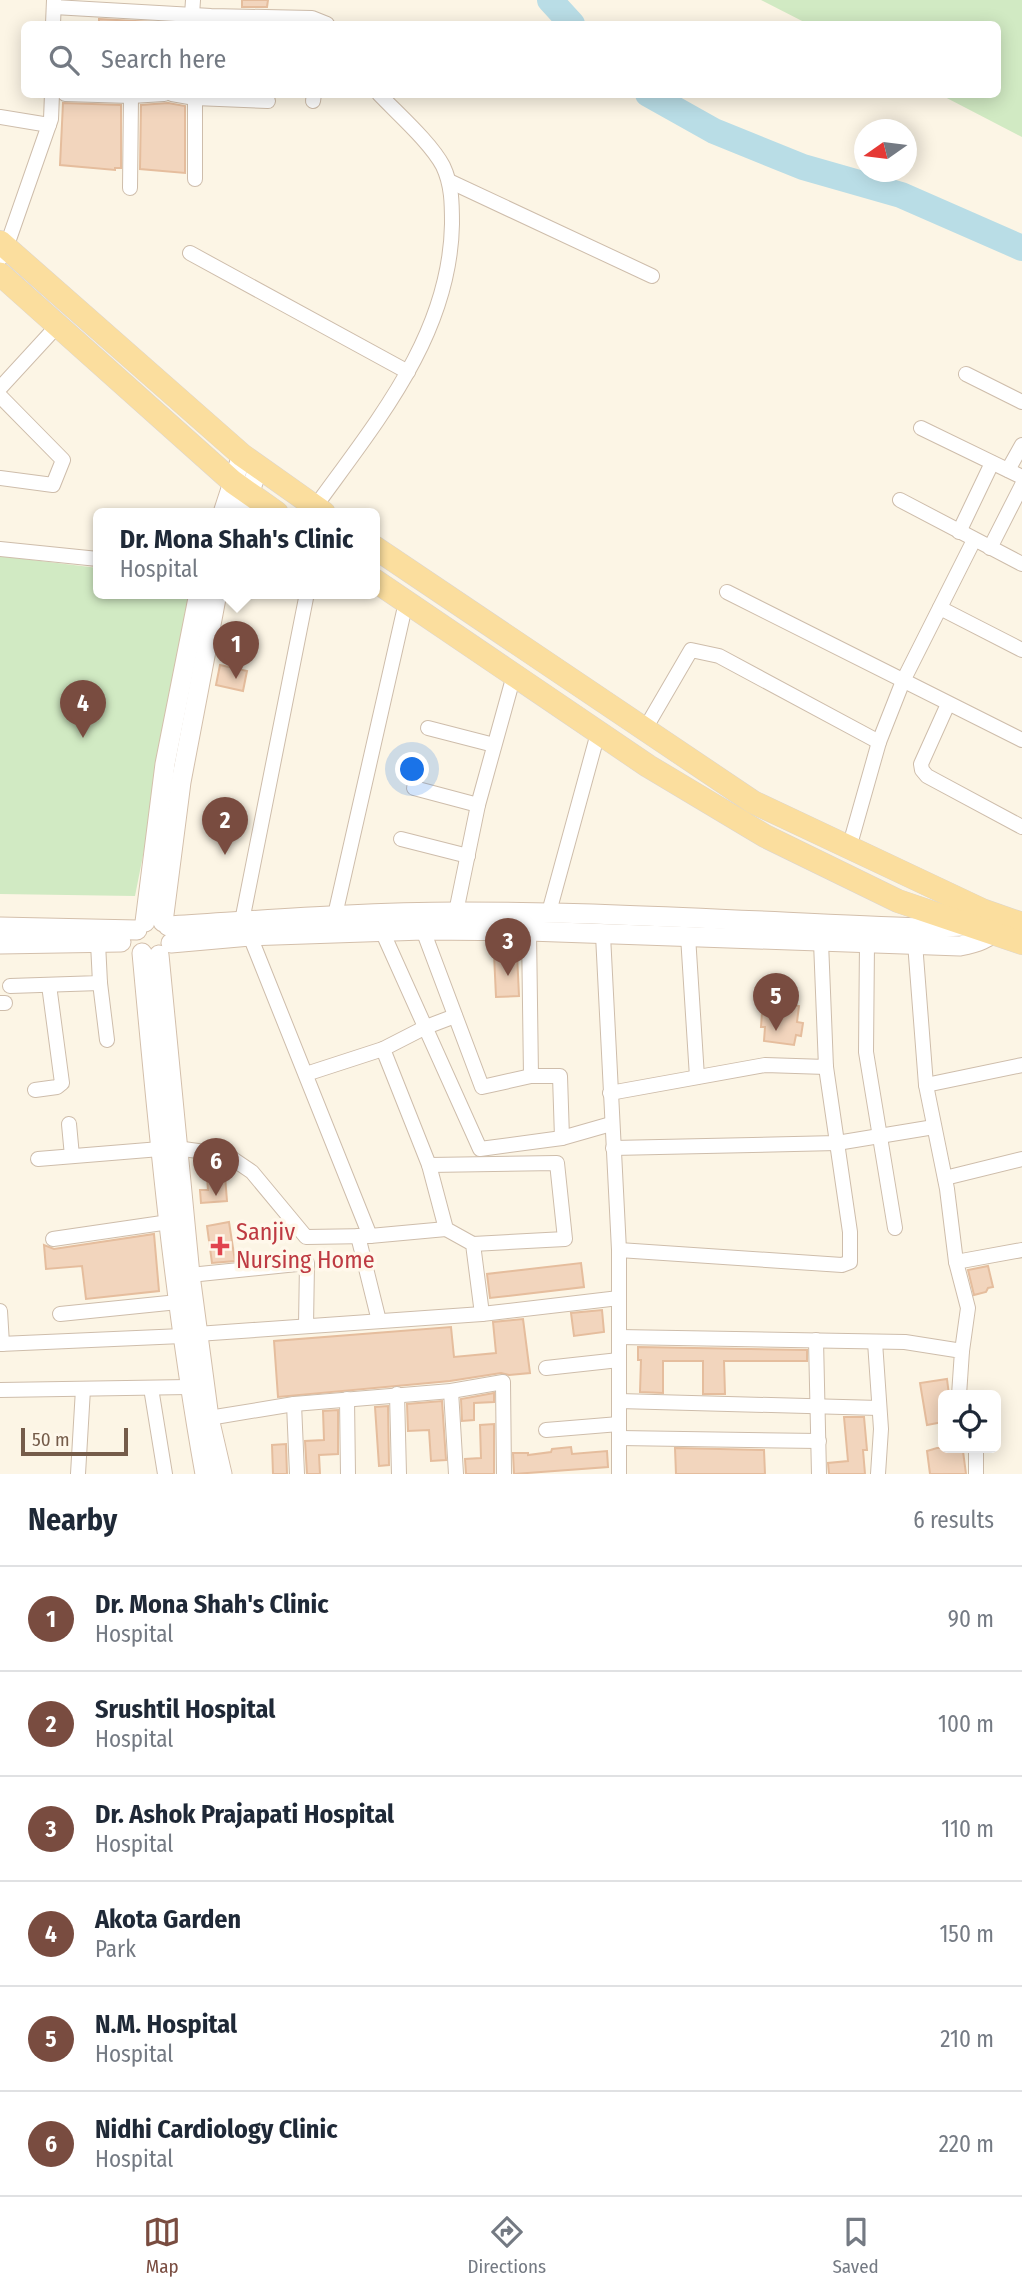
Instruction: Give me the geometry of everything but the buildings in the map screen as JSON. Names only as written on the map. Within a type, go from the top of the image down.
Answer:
[{"type":"main road","points":[[2,250],[250,460],[317,508]]},
{"type":"main road","points":[[0,274],[241,496],[266,508]]},
{"type":"main road","points":[[241,496],[250,460]]},
{"type":"main road","points":[[380,551],[754,802],[994,922],[1022,943]]},
{"type":"main road","points":[[380,584],[598,733],[765,836],[898,901],[994,922]]},
{"type":"main road","points":[[198,599],[181,729],[181,782],[153,937],[168,1148],[169,1222],[178,1302],[190,1335],[222,1474]]},
{"type":"main road","points":[[181,729],[216,599]]},
{"type":"main road","points":[[0,944],[98,943],[246,929],[335,915],[456,912],[549,912],[920,928],[994,922]]},
{"type":"main road","points":[[246,929],[528,931],[960,946],[979,941],[994,922]]},
{"type":"main road","points":[[0,927],[153,937]]},
{"type":"main road","points":[[168,1148],[190,1275],[189,1387],[205,1474]]},
{"type":"street","points":[[182,18],[192,0]]},
{"type":"street","points":[[54,4],[182,18],[312,18],[320,21]]},
{"type":"street","points":[[2,250],[48,125],[51,98]]},
{"type":"street","points":[[131,98],[131,188]]},
{"type":"street","points":[[195,179],[195,98],[268,101]]},
{"type":"street","points":[[321,508],[396,394],[428,333],[442,293],[451,242],[452,200],[449,181],[442,164],[383,98]]},
{"type":"street","points":[[0,117],[48,125]]},
{"type":"street","points":[[449,181],[652,276]]},
{"type":"street","points":[[190,253],[408,372]]},
{"type":"street","points":[[0,388],[58,325]]},
{"type":"street","points":[[966,374],[1022,402]]},
{"type":"street","points":[[0,396],[62,460],[53,485],[0,478]]},
{"type":"street","points":[[921,428],[1022,477]]},
{"type":"street","points":[[1008,470],[1022,445]]},
{"type":"street","points":[[959,532],[992,463]]},
{"type":"street","points":[[990,548],[1022,485]]},
{"type":"street","points":[[900,500],[1022,564]]},
{"type":"street","points":[[849,848],[879,742],[903,681],[974,540]]},
{"type":"street","points":[[0,549],[93,558]]},
{"type":"street","points":[[727,592],[1022,740]]},
{"type":"street","points":[[306,599],[246,929],[306,1074],[364,1236],[379,1321]]},
{"type":"street","points":[[335,915],[406,602]]},
{"type":"street","points":[[940,608],[1022,650]]},
{"type":"street","points":[[645,729],[691,650],[719,656],[879,742]]},
{"type":"street","points":[[456,912],[478,806],[514,675]]},
{"type":"street","points":[[948,704],[921,764],[922,771],[1022,827]]},
{"type":"street","points":[[428,728],[494,745]]},
{"type":"street","points":[[549,912],[598,733]]},
{"type":"street","points":[[414,788],[478,806]]},
{"type":"street","points":[[401,839],[468,856]]},
{"type":"street","points":[[423,930],[482,1087],[531,1076],[561,1076],[562,1138]]},
{"type":"street","points":[[382,931],[480,1149],[562,1138],[611,1124]]},
{"type":"street","points":[[528,931],[531,1076]]},
{"type":"street","points":[[603,934],[619,1250],[619,1474]]},
{"type":"street","points":[[688,936],[697,1077]]},
{"type":"street","points":[[619,1250],[842,1265],[850,1262],[850,1232],[826,1067],[821,942]]},
{"type":"street","points":[[98,943],[107,1040]]},
{"type":"street","points":[[867,943],[866,1052],[895,1228]]},
{"type":"street","points":[[915,943],[926,1085],[945,1178],[956,1262],[968,1308],[959,1390]]},
{"type":"street","points":[[9,986],[100,983]]},
{"type":"street","points":[[35,1090],[57,1087],[62,1083],[49,985]]},
{"type":"street","points":[[306,1074],[383,1049],[425,1027],[455,1016]]},
{"type":"street","points":[[383,1049],[429,1165],[446,1229]]},
{"type":"street","points":[[610,1093],[765,1065],[826,1067]]},
{"type":"street","points":[[926,1085],[1022,1065]]},
{"type":"street","points":[[69,1124],[72,1156]]},
{"type":"street","points":[[613,1148],[837,1143],[934,1126]]},
{"type":"street","points":[[38,1159],[168,1148],[226,1155],[253,1172],[306,1237],[364,1236],[446,1229],[473,1244],[565,1238],[557,1163],[429,1165]]},
{"type":"street","points":[[945,1178],[1022,1159]]},
{"type":"street","points":[[53,1238],[169,1222]]},
{"type":"street","points":[[473,1244],[482,1314]]},
{"type":"street","points":[[956,1262],[1022,1250]]},
{"type":"street","points":[[190,1275],[307,1263],[306,1326]]},
{"type":"street","points":[[0,1311],[1,1344],[190,1335],[482,1314],[619,1297]]},
{"type":"street","points":[[60,1314],[178,1302]]},
{"type":"street","points":[[619,1337],[905,1342],[962,1351]]},
{"type":"street","points":[[816,1340],[819,1474]]},
{"type":"street","points":[[875,1342],[879,1408],[878,1474]]},
{"type":"street","points":[[546,1368],[620,1360]]},
{"type":"street","points":[[209,1418],[295,1404],[451,1391],[503,1382],[504,1474]]},
{"type":"street","points":[[0,1392],[189,1387]]},
{"type":"street","points":[[151,1388],[165,1474]]},
{"type":"street","points":[[78,1474],[83,1389]]},
{"type":"street","points":[[451,1391],[456,1474]]},
{"type":"street","points":[[397,1394],[399,1474]]},
{"type":"street","points":[[347,1399],[348,1474]]},
{"type":"street","points":[[619,1401],[879,1408]]},
{"type":"street","points":[[295,1404],[297,1474]]},
{"type":"street","points":[[546,1430],[819,1441]]},
{"type":"street","points":[[976,1453],[976,1474]]},
{"type":"green space","points":[[761,0],[1022,0],[1022,137],[947,98],[1001,98],[1001,21],[802,21]]},
{"type":"green space","points":[[0,556],[93,567],[93,599],[194,599],[135,896],[0,894]]},
{"type":"waterway","points":[[550,0],[569,21]]},
{"type":"waterway","points":[[655,98],[714,131],[803,167],[901,195],[1022,248]]},
{"type":"place","name":"Dr. Mona Shah's Clinic","points":[[236,679]]},
{"type":"place","name":"Akota Garden","points":[[83,738]]},
{"type":"place","name":"Srushtil Hospital","points":[[225,855]]},
{"type":"place","name":"Dr. Ashok Prajapati Hospital","points":[[508,976]]},
{"type":"place","name":"N.M. Hospital","points":[[776,1031]]},
{"type":"place","name":"Nidhi Cardiology Clinic","points":[[216,1196]]},
{"type":"place","name":"Sanjiv Nursing Home","points":[[220,1246]]}]
